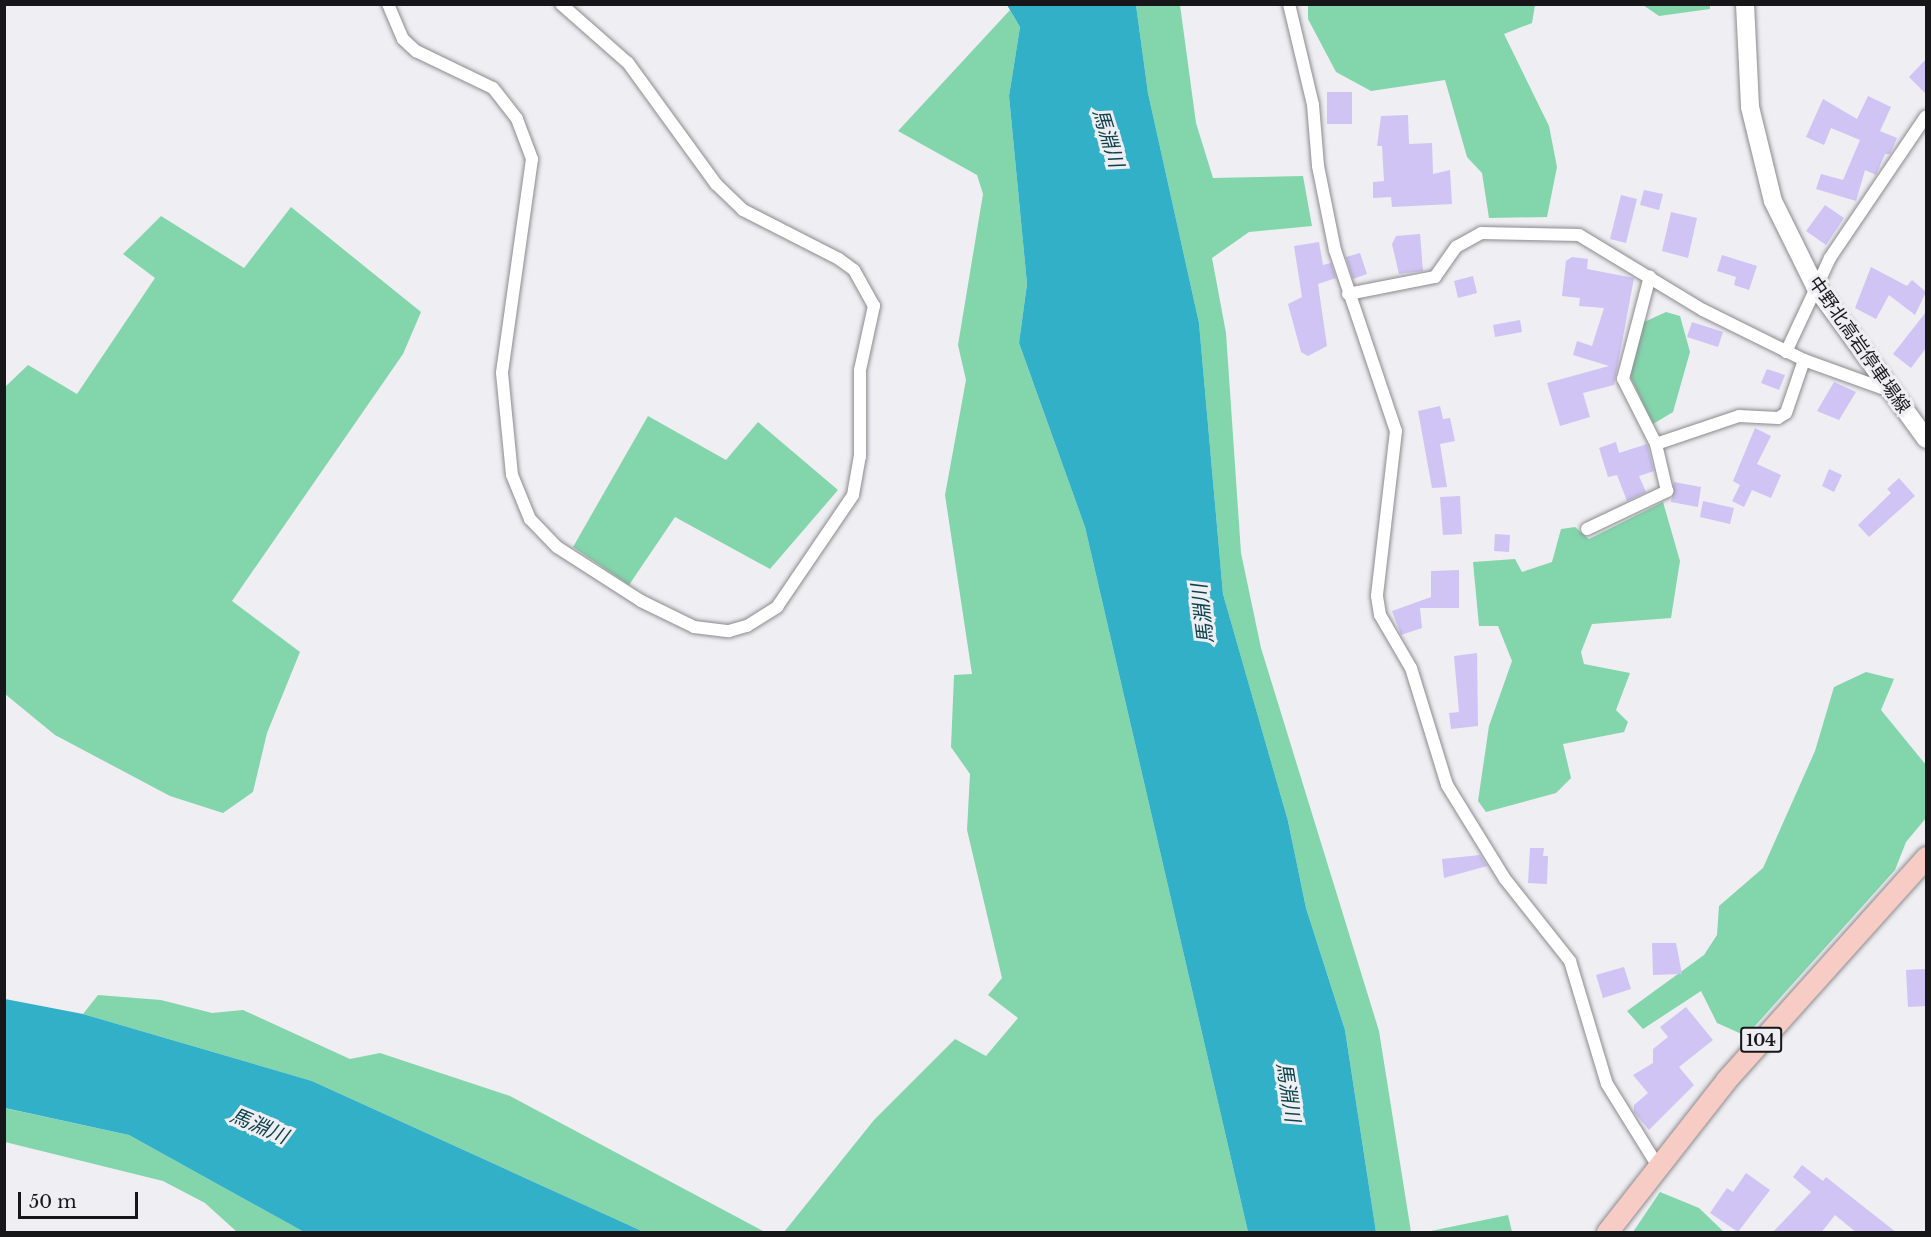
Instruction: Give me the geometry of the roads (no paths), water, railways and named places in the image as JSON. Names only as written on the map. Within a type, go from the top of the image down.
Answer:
[{"type":"highway","name":"104","points":[[1607,1233],[1656,1163],[1926,857]]},
{"type":"main road","name":"中野北高岩停車場線","points":[[1745,4],[1747,73],[1759,154],[1773,201],[1815,286],[1926,439]]},
{"type":"street","points":[[388,4],[403,39],[416,51],[493,88],[517,119],[532,159],[502,374],[512,475],[530,519],[557,547],[641,601],[711,631],[747,626],[777,607],[853,495],[861,457],[859,381],[874,306],[854,270],[839,259],[743,210],[695,157],[628,63],[561,4]]},
{"type":"street","points":[[1289,4],[1348,294],[1396,430],[1377,596],[1380,615],[1411,668],[1447,785],[1519,898],[1569,961],[1607,1084],[1656,1163]]},
{"type":"street","points":[[1786,352],[1815,286],[1926,116]]},
{"type":"street","points":[[1348,294],[1435,277],[1456,248],[1481,233],[1579,235],[1786,352],[1890,391]]},
{"type":"street","points":[[1587,529],[1666,491],[1656,444],[1623,379],[1650,276]]},
{"type":"street","points":[[1656,444],[1739,416],[1779,418],[1786,413],[1804,360]]},
{"type":"water","name":"馬淵川","points":[[1007,5],[1136,5],[1148,93],[1199,323],[1223,594],[1288,821],[1306,908],[1345,1030],[1376,1232],[1248,1232],[1085,527],[1019,343],[1027,284],[1009,96],[1020,27]]},
{"type":"water","name":"馬淵川","points":[[5,999],[83,1014],[312,1081],[644,1232],[304,1232],[129,1135],[5,1108]]}]
